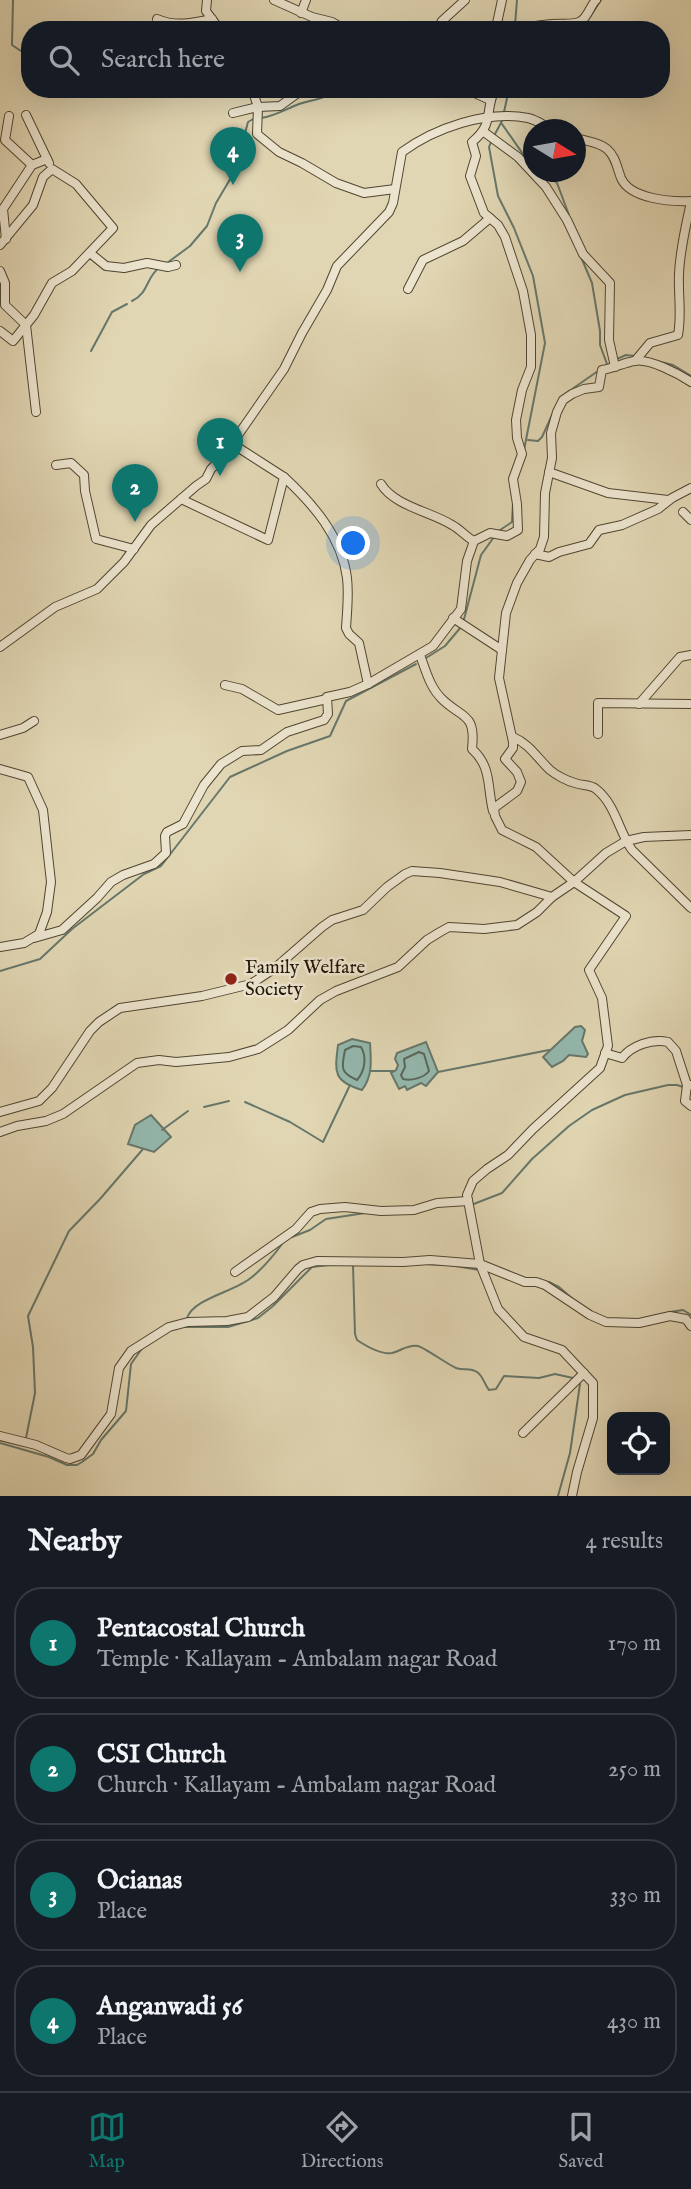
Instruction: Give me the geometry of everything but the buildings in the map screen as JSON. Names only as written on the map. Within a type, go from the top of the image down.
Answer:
[{"type":"street","points":[[198,21],[212,19],[206,11],[207,0]]},
{"type":"street","points":[[274,0],[301,13],[329,21]]},
{"type":"street","points":[[301,13],[306,0]]},
{"type":"street","points":[[442,21],[465,0]]},
{"type":"street","points":[[497,21],[502,0]]},
{"type":"street","points":[[581,21],[596,0]]},
{"type":"street","points":[[157,19],[162,21]]},
{"type":"street","points":[[254,98],[257,134],[279,152],[335,183],[363,193],[395,189]]},
{"type":"street","points":[[233,113],[257,115],[292,98]]},
{"type":"street","points":[[225,685],[242,689],[278,710],[327,699],[368,684],[433,646],[461,609],[467,561],[475,541],[490,533],[507,536],[518,530],[513,479],[522,454],[517,438],[516,420],[522,390],[531,367],[531,335],[523,291],[505,237],[498,225],[484,213],[470,176],[477,156],[472,142],[484,132],[488,118],[490,100],[486,98]]},
{"type":"street","points":[[0,331],[12,341],[26,325],[52,283],[72,271],[113,228],[76,184],[52,169],[26,115]]},
{"type":"street","points":[[9,116],[5,140],[32,165]]},
{"type":"street","points":[[0,647],[55,607],[97,589],[134,549],[151,525],[206,479],[284,369],[337,266],[389,212],[402,152],[443,128],[503,116],[531,119]]},
{"type":"street","points":[[484,132],[518,157],[546,187],[567,220],[583,254],[610,284],[609,340],[615,367]]},
{"type":"street","points":[[586,141],[606,148],[614,158],[627,189],[672,202],[691,201],[679,274],[681,318],[678,335],[650,344],[635,361]]},
{"type":"street","points":[[3,242],[3,209],[32,165],[47,159]]},
{"type":"street","points":[[3,242],[33,205],[43,177],[52,169]]},
{"type":"street","points":[[408,289],[423,260],[463,241],[490,218]]},
{"type":"street","points":[[90,253],[106,266],[124,268],[147,263],[168,266]]},
{"type":"street","points":[[0,271],[5,283],[5,305],[26,325],[36,412]]},
{"type":"street","points":[[494,812],[495,806],[517,791],[521,781],[505,759],[513,748],[513,737],[503,704],[499,678],[503,627],[509,601],[525,568],[540,549],[544,537],[545,494],[552,458],[551,433],[556,412],[562,402],[578,391],[599,387],[601,371],[635,361],[676,372],[691,382]]},
{"type":"street","points":[[232,443],[285,477],[309,499],[325,522],[341,556],[347,580],[346,628],[359,643],[368,684]]},
{"type":"street","points":[[56,465],[71,463],[84,475],[96,539],[134,549]]},
{"type":"street","points":[[549,472],[608,493],[668,500]]},
{"type":"street","points":[[181,499],[268,540],[285,477]]},
{"type":"street","points":[[381,484],[391,495],[455,526],[475,541]]},
{"type":"street","points":[[535,554],[549,557],[589,544],[600,530],[622,525],[658,509],[668,500],[691,488]]},
{"type":"street","points":[[683,512],[691,520]]},
{"type":"street","points":[[453,618],[502,650]]},
{"type":"street","points":[[420,655],[430,683],[443,700],[465,715],[474,732],[472,749],[482,758],[488,774],[488,793],[502,830],[536,847],[574,883],[625,916],[589,970],[602,998],[608,1046],[600,1068],[508,1155],[473,1181],[467,1195],[481,1266],[498,1309],[524,1337],[562,1350],[593,1383],[593,1418],[572,1496]]},
{"type":"street","points":[[639,704],[680,657],[691,656]]},
{"type":"street","points":[[0,947],[24,943],[62,930],[97,898],[104,888],[118,878],[158,862],[166,853],[167,832],[183,824],[204,785],[221,764],[242,751],[261,750],[287,732],[324,720],[328,714],[327,699]]},
{"type":"street","points":[[598,734],[598,703],[691,704]]},
{"type":"street","points":[[0,735],[34,721]]},
{"type":"street","points":[[513,737],[528,745],[550,769],[574,783],[593,787],[599,792],[615,813],[632,850],[691,908]]},
{"type":"street","points":[[0,768],[28,776],[43,810],[50,879],[47,912],[39,934],[34,938]]},
{"type":"street","points":[[0,1132],[47,1121],[63,1114],[137,1063],[229,1057],[258,1049],[288,1030],[320,1000],[398,967],[427,940],[449,927],[500,928],[517,925],[574,883],[606,853],[626,841],[644,837],[691,835]]},
{"type":"street","points":[[0,1112],[39,1101],[52,1088],[90,1031],[120,1008],[202,996],[251,984],[275,968],[321,927],[332,920],[363,910],[405,874],[440,873],[500,882],[552,897]]},
{"type":"street","points":[[605,1053],[622,1058],[629,1050],[648,1042],[668,1042],[676,1051],[688,1083],[685,1101],[691,1106]]},
{"type":"street","points":[[235,1272],[296,1229],[312,1212],[320,1209],[345,1207],[381,1211],[414,1210],[437,1203],[469,1204]]},
{"type":"street","points":[[0,1436],[47,1449],[70,1459],[80,1455],[111,1414],[119,1368],[131,1351],[169,1326],[248,1317],[274,1297],[303,1265],[317,1261],[430,1260],[481,1266],[525,1282],[545,1285],[590,1315],[606,1322],[639,1324],[670,1316],[686,1319],[691,1326]]},
{"type":"street","points":[[523,1433],[584,1373]]},
{"type":"water","points":[[581,1026],[585,1030],[582,1041],[588,1054],[586,1057],[569,1055],[552,1067],[543,1057],[575,1027]]},
{"type":"water","points":[[352,1039],[370,1043],[370,1073],[362,1090],[340,1079],[336,1068],[338,1045]]},
{"type":"water","points":[[426,1042],[438,1072],[426,1086],[421,1083],[407,1090],[405,1086],[399,1089],[391,1073],[398,1065],[395,1059],[397,1053]]},
{"type":"water","points":[[151,1115],[171,1137],[154,1152],[128,1144],[135,1125]]},
{"type":"waterway","points":[[13,0],[12,45],[21,51]]},
{"type":"waterway","points":[[515,21],[517,0]]},
{"type":"waterway","points":[[588,20],[601,0]]},
{"type":"waterway","points":[[261,118],[320,98]]},
{"type":"waterway","points":[[504,112],[507,98]]},
{"type":"waterway","points":[[167,263],[190,246],[207,226],[216,203],[235,171],[248,122],[255,118]]},
{"type":"waterway","points":[[495,134],[502,121]]},
{"type":"waterway","points":[[502,124],[523,154]]},
{"type":"waterway","points":[[491,142],[489,147],[498,196],[533,276],[545,343],[524,450]]},
{"type":"waterway","points":[[556,182],[569,215]]},
{"type":"waterway","points":[[581,257],[592,283],[600,345],[607,364]]},
{"type":"waterway","points":[[132,301],[142,294],[159,268]]},
{"type":"waterway","points":[[91,351],[112,312],[127,304]]},
{"type":"waterway","points":[[617,359],[626,355],[635,356]]},
{"type":"waterway","points":[[657,361],[673,365],[691,376]]},
{"type":"waterway","points":[[565,394],[598,371]]},
{"type":"waterway","points":[[528,440],[538,441],[542,437],[557,404]]},
{"type":"waterway","points":[[497,532],[512,522],[513,503]]},
{"type":"waterway","points":[[463,623],[481,555],[494,537]]},
{"type":"waterway","points":[[426,658],[445,646],[461,627]]},
{"type":"waterway","points":[[0,971],[40,959],[72,929],[144,874],[161,866],[230,777],[287,751],[330,736],[346,701],[416,664]]},
{"type":"waterway","points":[[438,1072],[549,1050]]},
{"type":"waterway","points":[[371,1071],[394,1071]]},
{"type":"waterway","points":[[245,1102],[290,1122],[323,1142],[350,1085]]},
{"type":"waterway","points":[[471,1205],[502,1193],[532,1159],[569,1126],[592,1110],[625,1095],[668,1085],[683,1087]]},
{"type":"waterway","points":[[204,1107],[229,1101]]},
{"type":"waterway","points":[[162,1130],[188,1111]]},
{"type":"waterway","points":[[26,1438],[35,1393],[33,1347],[28,1316],[69,1231],[143,1149]]},
{"type":"waterway","points":[[292,1237],[310,1230],[326,1219],[365,1213]]},
{"type":"waterway","points":[[187,1318],[198,1305],[252,1277],[282,1244]]},
{"type":"waterway","points":[[426,1264],[441,1265]]},
{"type":"waterway","points":[[185,1327],[228,1327],[258,1318],[312,1267],[329,1265]]},
{"type":"waterway","points":[[334,1265],[353,1265],[355,1334],[357,1340],[374,1350],[392,1353],[418,1346],[456,1368],[477,1372],[489,1390],[496,1389],[504,1376],[539,1378],[555,1374],[573,1378]]},
{"type":"waterway","points":[[450,1265],[479,1270]]},
{"type":"waterway","points":[[549,1282],[575,1301]]},
{"type":"waterway","points":[[670,1312],[683,1310],[691,1315]]},
{"type":"waterway","points":[[0,1443],[67,1465],[82,1462],[93,1454],[101,1440],[126,1411],[131,1364],[143,1347]]},
{"type":"waterway","points":[[558,1496],[570,1453],[580,1384]]},
{"type":"place","name":"Anganwadi 56","points":[[233,185]]},
{"type":"place","name":"Ocianas","points":[[240,272]]},
{"type":"place","name":"Pentacostal Church","points":[[220,476]]},
{"type":"place","name":"CSI Church","points":[[135,522]]},
{"type":"place","name":"Family Welfare Society","points":[[231,979]]}]
